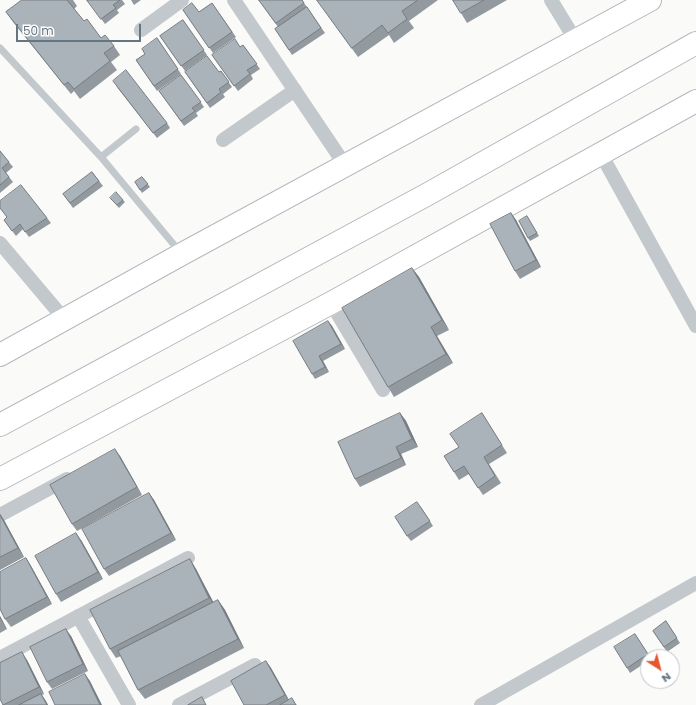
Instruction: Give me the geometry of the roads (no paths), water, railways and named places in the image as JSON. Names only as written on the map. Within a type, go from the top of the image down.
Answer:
[{"type":"highway","points":[[0,355],[182,254],[650,0]]},
{"type":"highway","points":[[0,425],[428,194],[696,43]]},
{"type":"highway","points":[[0,478],[331,302],[696,101]]},
{"type":"street","points":[[141,30],[182,0]]},
{"type":"street","points":[[234,0],[345,165]]},
{"type":"street","points":[[551,0],[576,41]]},
{"type":"street","points":[[223,140],[295,90]]},
{"type":"street","points":[[601,154],[696,326]]},
{"type":"street","points":[[0,243],[65,320]]},
{"type":"street","points":[[331,302],[383,390]]},
{"type":"street","points":[[0,515],[77,474]]},
{"type":"street","points":[[0,658],[188,558]]},
{"type":"street","points":[[481,705],[696,583]]},
{"type":"street","points":[[78,616],[129,705]]},
{"type":"street","points":[[179,705],[255,665]]},
{"type":"lane","points":[[0,48],[101,157],[182,254]]},
{"type":"lane","points":[[101,157],[136,129]]}]
